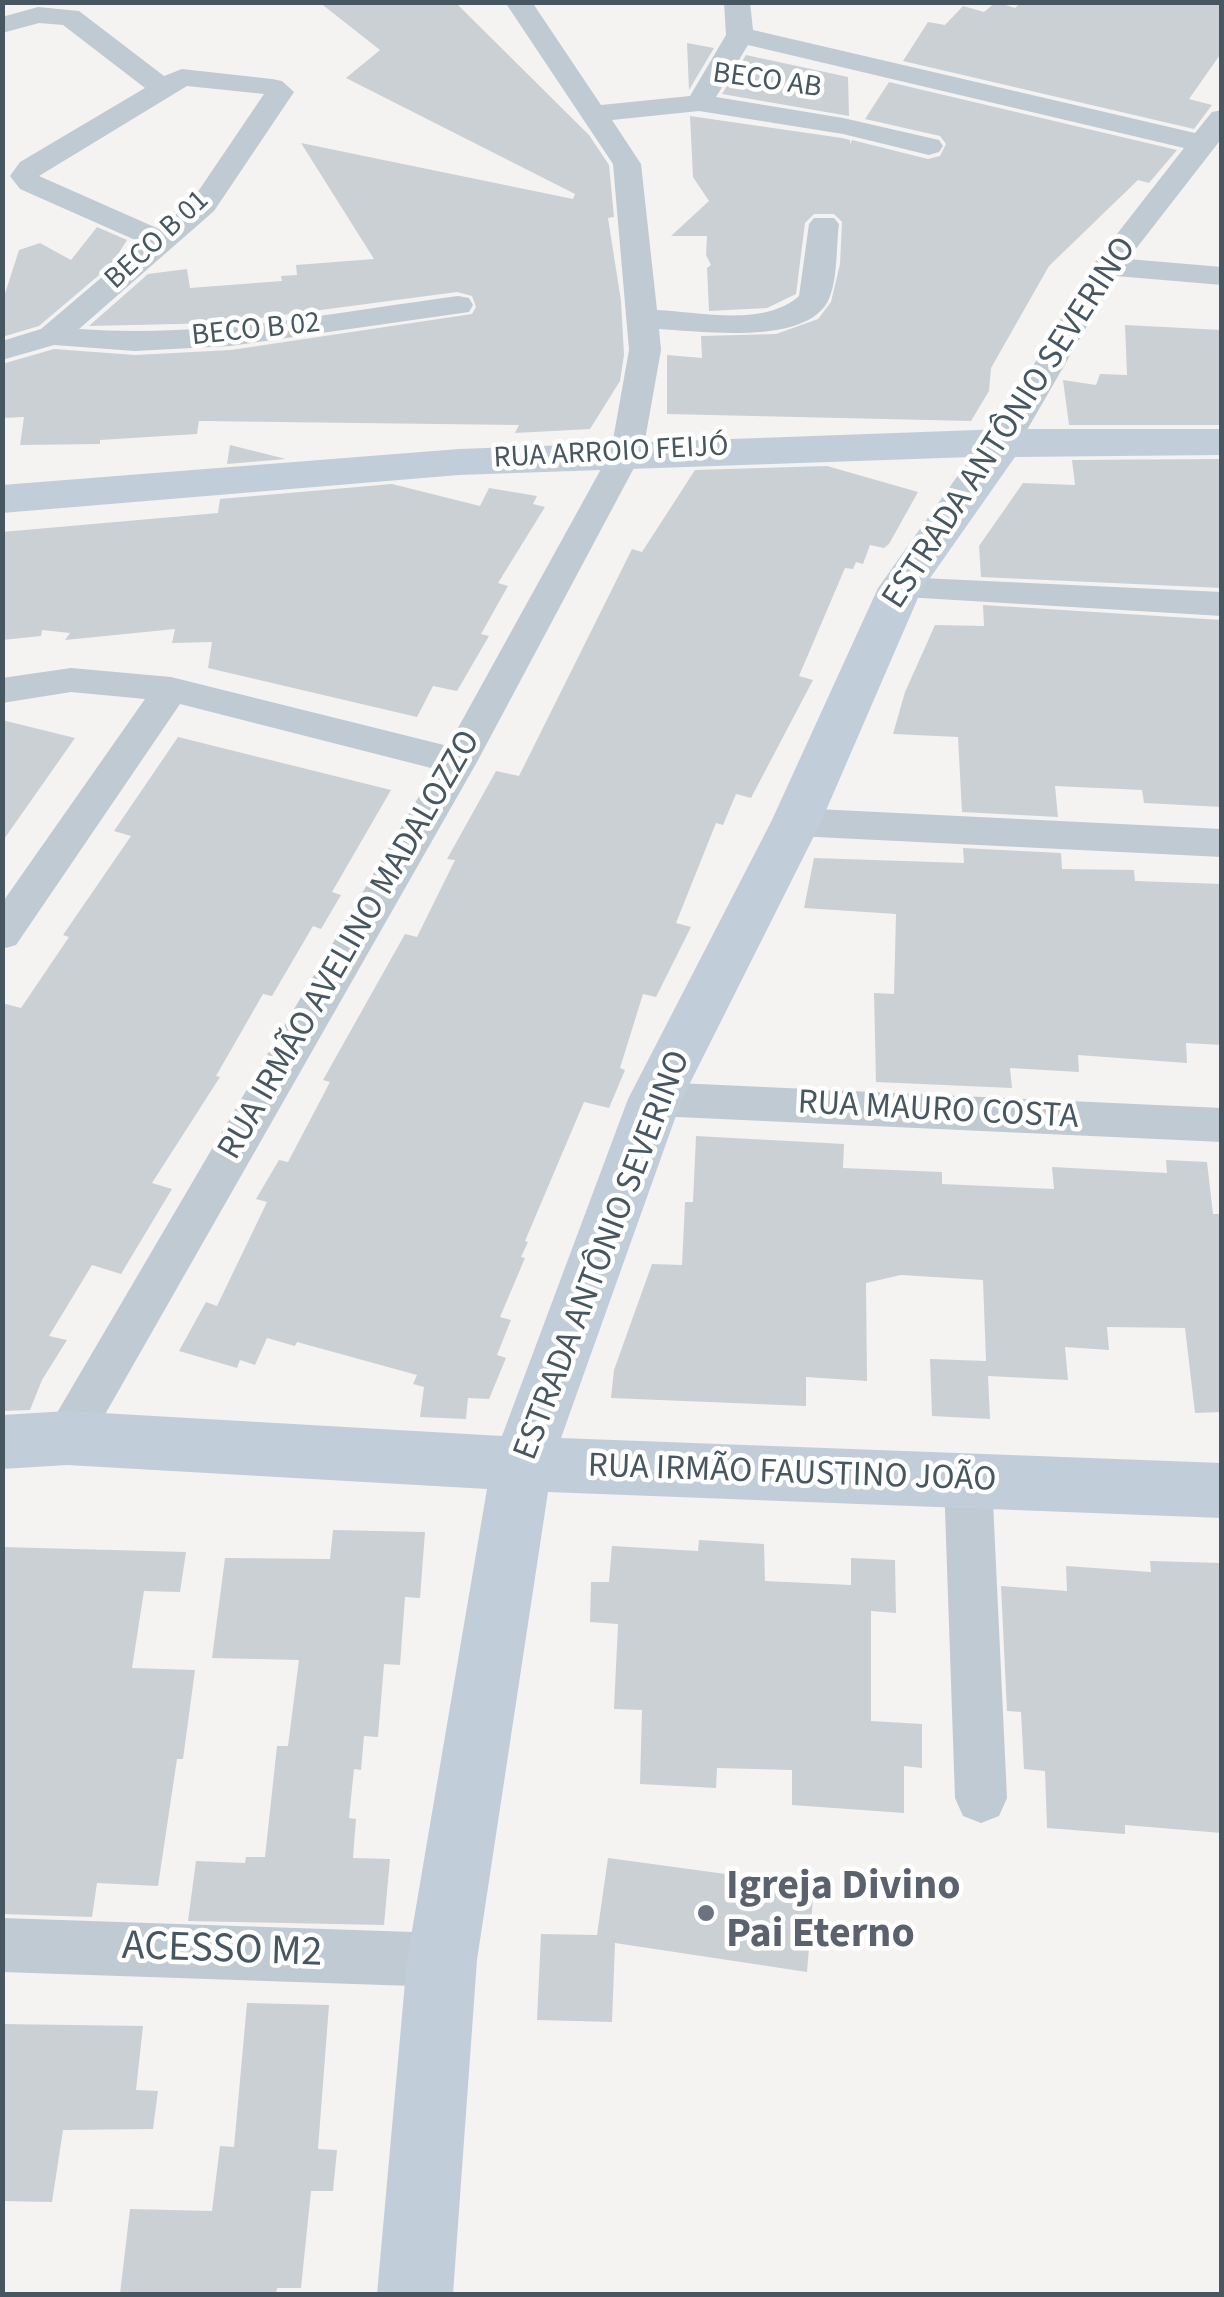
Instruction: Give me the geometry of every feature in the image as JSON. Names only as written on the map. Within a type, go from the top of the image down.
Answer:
[{"type":"street","name":"RUA IRMÃO AVELINO MADALOZZO","points":[[67,1438],[458,762],[627,451],[645,350],[627,164],[518,2]]},
{"type":"street","points":[[699,103],[740,35],[737,2]]},
{"type":"street","points":[[2,25],[38,15],[70,17],[164,89],[30,168],[24,176],[30,183],[162,241]]},
{"type":"street","points":[[740,35],[1201,144]]},
{"type":"street","name":"BECO B 01","points":[[2,351],[52,336],[204,205],[279,99],[280,92],[272,87],[195,77],[182,77],[164,89]]},
{"type":"street","name":"BECO AB","points":[[593,114],[699,103],[843,126],[929,146]]},
{"type":"street","name":"ESTRADA ANTÔNIO SEVERINO","points":[[415,2294],[442,1960],[522,1464],[655,1099],[796,822],[900,588],[1004,442],[1107,266],[1222,118]]},
{"type":"street","points":[[642,319],[754,324],[796,315],[814,299],[824,224]]},
{"type":"street","points":[[1107,266],[1222,276]]},
{"type":"street","name":"BECO B 02","points":[[52,336],[135,342],[230,336],[458,306]]},
{"type":"street","name":"RUA ARROIO FEIJÓ","points":[[2,499],[190,479],[627,451],[1004,442],[1222,442]]},
{"type":"street","points":[[900,588],[1222,604]]},
{"type":"street","points":[[2,691],[71,680],[171,689],[458,762]]},
{"type":"street","points":[[2,934],[171,689]]},
{"type":"street","points":[[796,822],[1222,844]]},
{"type":"street","name":"RUA MAURO COSTA","points":[[655,1099],[1222,1125]]},
{"type":"street","name":"RUA IRMÃO FAUSTINO JOÃO","points":[[2,1442],[67,1438],[522,1464],[1222,1492]]},
{"type":"street","points":[[968,1481],[982,1798]]},
{"type":"street","name":"ACESSO M2","points":[[2,1945],[442,1960]]},
{"type":"building","points":[[319,2],[455,2],[589,135],[609,165],[614,217],[608,218],[621,301],[624,355],[620,381],[590,429],[515,433],[519,425],[199,421],[197,434],[100,440],[100,444],[20,445],[24,417],[2,418],[2,364],[54,349],[135,355],[231,350],[472,314],[476,307],[472,296],[457,292],[222,323],[89,326],[148,274],[187,269],[190,288],[282,281],[281,276],[297,275],[296,265],[374,259],[301,143],[573,199],[575,194],[346,78],[380,50]]},
{"type":"building","points":[[996,2],[1015,8],[1021,2],[1222,2],[1222,52],[1189,99],[1212,105],[1194,129],[903,61],[928,22],[945,25],[963,6],[984,12]]},
{"type":"building","points":[[687,43],[714,48],[689,90]]},
{"type":"building","points":[[746,55],[848,77],[849,116],[722,94]]},
{"type":"building","points":[[889,82],[1177,150],[1149,183],[1138,180],[1049,266],[991,368],[989,391],[971,421],[667,414],[667,355],[702,358],[701,336],[776,334],[818,319],[831,302],[840,264],[842,222],[834,214],[814,214],[805,223],[796,294],[767,308],[709,311],[707,268],[711,265],[706,255],[707,236],[671,236],[709,201],[693,177],[690,116],[842,138],[850,140],[850,144],[852,140],[928,159],[940,156],[946,144],[940,136],[865,119]]},
{"type":"building","points":[[97,227],[127,240],[112,264],[39,326],[2,337],[2,303],[19,250],[40,243],[71,260]]},
{"type":"building","points":[[1125,325],[1222,330],[1222,425],[1069,425],[1063,380],[1096,385],[1100,374],[1127,375]]},
{"type":"building","points":[[230,445],[286,459],[227,464]]},
{"type":"building","points":[[1222,459],[1222,588],[981,577],[979,546],[1023,483],[1075,485],[1072,460]]},
{"type":"building","points":[[827,466],[918,492],[889,544],[884,548],[870,545],[863,564],[856,562],[853,569],[845,568],[799,676],[813,680],[751,798],[736,794],[723,825],[716,823],[676,923],[691,927],[656,997],[643,994],[620,1068],[625,1070],[609,1108],[584,1102],[525,1241],[528,1242],[521,1257],[525,1258],[500,1317],[511,1320],[497,1355],[506,1358],[489,1399],[468,1398],[466,1419],[420,1417],[424,1387],[413,1384],[417,1375],[297,1342],[295,1346],[267,1338],[255,1365],[240,1360],[237,1368],[179,1351],[206,1302],[217,1306],[267,1202],[256,1199],[279,1160],[288,1162],[330,1082],[323,1080],[405,934],[417,937],[455,860],[447,859],[496,771],[519,776],[632,549],[642,552],[695,470]]},
{"type":"building","points":[[392,484],[480,506],[489,488],[537,496],[533,504],[545,507],[498,583],[508,586],[481,634],[489,636],[457,691],[433,686],[417,717],[208,668],[212,642],[172,643],[175,629],[65,640],[70,633],[42,630],[41,636],[2,640],[2,532],[218,513],[220,499]]},
{"type":"building","points":[[983,605],[1222,620],[1222,807],[1144,803],[1142,790],[1055,786],[1058,817],[962,812],[958,737],[893,734],[905,692],[935,625],[984,626]]},
{"type":"building","points":[[2,720],[75,738],[2,842]]},
{"type":"building","points":[[178,737],[391,790],[332,892],[341,895],[321,929],[313,926],[272,996],[263,994],[216,1076],[220,1077],[152,1183],[172,1189],[121,1274],[92,1265],[49,1336],[67,1340],[42,1380],[30,1410],[2,1411],[2,1003],[21,1008],[69,937],[63,935],[131,836],[114,831]]},
{"type":"building","points":[[963,848],[1061,853],[1062,869],[1134,870],[1135,881],[1222,884],[1222,1045],[1186,1043],[1187,1063],[1078,1055],[1079,1072],[1010,1068],[1012,1088],[876,1082],[874,993],[894,994],[896,914],[804,908],[814,858],[964,863]]},
{"type":"building","points":[[696,1136],[844,1144],[843,1168],[942,1172],[942,1184],[1054,1189],[1052,1167],[1167,1173],[1166,1160],[1207,1162],[1213,1214],[1222,1214],[1222,1412],[1195,1413],[1185,1328],[1107,1327],[1109,1350],[1065,1347],[1068,1380],[988,1376],[990,1419],[932,1416],[930,1359],[986,1361],[983,1280],[901,1275],[866,1283],[867,1381],[806,1377],[806,1406],[611,1398],[614,1370],[652,1264],[682,1265],[685,1202],[693,1202]]},
{"type":"building","points":[[333,1530],[425,1532],[420,1598],[405,1597],[400,1665],[384,1664],[378,1737],[364,1736],[361,1770],[354,1769],[349,1818],[356,1819],[353,1858],[390,1859],[384,1925],[188,1921],[196,1861],[245,1863],[246,1857],[265,1857],[277,1746],[288,1746],[299,1660],[212,1658],[225,1558],[330,1559]]},
{"type":"building","points":[[699,1540],[764,1544],[765,1581],[851,1585],[851,1558],[895,1560],[896,1613],[871,1611],[871,1721],[922,1724],[922,1768],[904,1766],[904,1813],[792,1805],[792,1770],[717,1768],[716,1788],[640,1784],[642,1710],[614,1709],[618,1624],[590,1622],[591,1582],[609,1582],[612,1546],[698,1551]]},
{"type":"building","points":[[2,1547],[186,1552],[180,1592],[144,1591],[132,1668],[195,1670],[183,1759],[177,1759],[158,1886],[97,1883],[92,1917],[2,1914]]},
{"type":"building","points":[[1150,1561],[1220,1563],[1222,1833],[1125,1825],[1125,1834],[1047,1828],[1045,1771],[1024,1769],[1021,1712],[1007,1711],[1001,1586],[1067,1591],[1066,1566],[1151,1572]]},
{"type":"building","name":"Igreja Divino Pai Eterno","points":[[608,1858],[814,1886],[807,1972],[615,1943],[612,2022],[537,2020],[541,1934],[597,1935]]},
{"type":"building","points":[[247,2003],[329,2005],[318,2149],[337,2150],[333,2191],[311,2191],[301,2288],[277,2288],[276,2294],[120,2294],[130,2209],[212,2211],[220,2146],[234,2147]]},
{"type":"building","points":[[2,2024],[143,2026],[136,2090],[158,2091],[153,2129],[63,2130],[52,2202],[2,2201]]},
{"type":"place","name":"Igreja Divino Pai Eterno","points":[[706,1913]]}]
